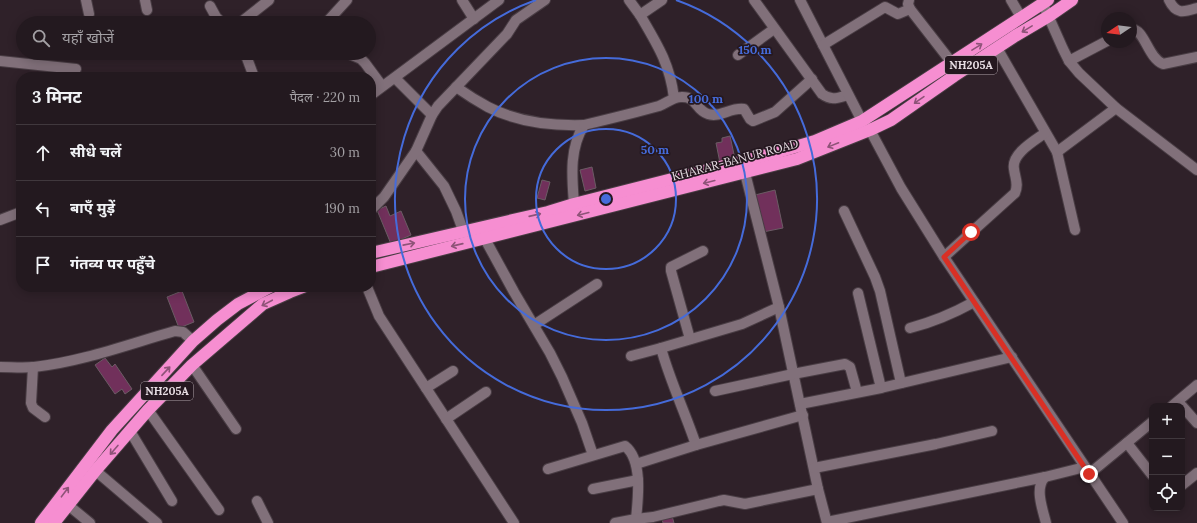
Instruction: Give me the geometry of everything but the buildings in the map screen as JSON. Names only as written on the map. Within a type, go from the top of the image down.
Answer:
[{"type":"highway","name":"KHARAR-BANUR ROAD","points":[[376,266],[797,159],[866,126],[891,120],[954,76],[1072,0]]},
{"type":"highway","name":"NH205A","points":[[376,252],[548,212],[574,204],[775,153],[866,126],[952,63],[1023,15],[1046,2]]},
{"type":"highway","name":"NH205A","points":[[54,523],[68,505],[92,467],[112,430],[193,341],[216,320],[238,304],[261,292]]},
{"type":"highway","name":"NH205A","points":[[41,523],[92,467],[130,432],[148,410],[192,365],[263,304],[291,292]]},
{"type":"street","points":[[86,0],[89,14]]},
{"type":"street","points":[[249,16],[269,0]]},
{"type":"street","points":[[332,16],[347,0]]},
{"type":"street","points":[[462,0],[474,18]]},
{"type":"street","points":[[376,91],[499,0]]},
{"type":"street","points":[[376,205],[384,197],[416,151],[432,115],[438,106],[508,34],[516,20],[545,0]]},
{"type":"street","points":[[629,0],[640,15],[668,66],[674,98]]},
{"type":"street","points":[[640,15],[662,0]]},
{"type":"street","points":[[754,0],[822,94],[832,99],[848,95]]},
{"type":"street","points":[[1011,0],[1023,15]]},
{"type":"street","points":[[1169,0],[1174,8],[1179,11],[1197,8]]},
{"type":"street","points":[[802,1],[848,95],[901,188],[944,257],[1123,523]]},
{"type":"street","points":[[1046,2],[1056,36],[1070,61],[1079,73],[1116,108],[1197,170]]},
{"type":"street","points":[[823,45],[885,7],[898,14],[910,4],[952,63]]},
{"type":"street","points":[[210,6],[215,16]]},
{"type":"street","points":[[738,55],[774,29]]},
{"type":"street","points":[[1137,31],[1140,33],[1154,58],[1163,64],[1197,57]]},
{"type":"street","points":[[1070,61],[1101,44]]},
{"type":"street","points":[[997,48],[1056,152],[1075,230]]},
{"type":"street","points":[[248,60],[252,72]]},
{"type":"street","points":[[362,60],[371,72]]},
{"type":"street","points":[[0,61],[76,69]]},
{"type":"street","points":[[376,78],[382,86]]},
{"type":"street","points":[[395,78],[432,115]]},
{"type":"street","points":[[456,87],[487,107],[506,115],[541,123],[569,126],[584,125],[658,106],[674,98],[689,97],[702,111],[710,115],[716,115],[739,108],[744,109],[750,120],[753,121],[775,112],[812,79]]},
{"type":"street","points":[[1056,152],[1116,108]]},
{"type":"street","points":[[574,204],[573,153],[578,134],[584,125]]},
{"type":"street","points":[[944,257],[1015,193],[1018,186],[1013,167],[1017,155],[1045,133]]},
{"type":"street","points":[[416,151],[444,186],[464,232]]},
{"type":"street","points":[[745,173],[779,307],[818,489],[827,522],[870,518],[1044,477],[1087,470],[1127,443],[1149,425]]},
{"type":"street","points":[[844,212],[875,277],[880,291],[901,383]]},
{"type":"street","points":[[0,220],[16,214]]},
{"type":"street","points":[[485,239],[550,353],[582,423],[593,455]]},
{"type":"street","points":[[690,339],[671,267],[703,251]]},
{"type":"street","points":[[534,325],[598,284]]},
{"type":"street","points":[[369,292],[379,316],[514,523]]},
{"type":"street","points":[[858,293],[881,388]]},
{"type":"street","points":[[910,328],[937,319],[974,302]]},
{"type":"street","points":[[631,356],[742,324],[779,307]]},
{"type":"street","points":[[0,367],[34,367],[78,359],[175,331],[182,332],[193,341]]},
{"type":"street","points":[[661,348],[671,382],[688,421],[696,445]]},
{"type":"street","points":[[800,404],[881,388],[1012,357]]},
{"type":"street","points":[[716,391],[845,364],[850,367],[857,392]]},
{"type":"street","points":[[192,365],[236,430]]},
{"type":"street","points":[[34,367],[31,403],[33,408],[45,417]]},
{"type":"street","points":[[426,388],[453,371]]},
{"type":"street","points":[[1180,403],[1197,386]]},
{"type":"street","points":[[446,419],[486,392]]},
{"type":"street","points":[[148,410],[219,510]]},
{"type":"street","points":[[1185,412],[1197,424]]},
{"type":"street","points":[[636,464],[696,445],[803,416]]},
{"type":"street","points":[[814,468],[936,444],[992,431]]},
{"type":"street","points":[[130,432],[172,500]]},
{"type":"street","points":[[1127,443],[1149,471]]},
{"type":"street","points":[[548,469],[625,446],[629,449],[636,464],[638,480],[636,519]]},
{"type":"street","points":[[92,467],[157,523]]},
{"type":"street","points":[[1185,483],[1197,473]]},
{"type":"street","points":[[1044,477],[1039,487],[1046,523]]},
{"type":"street","points":[[593,489],[638,480]]},
{"type":"street","points":[[615,523],[653,517],[724,500],[745,504],[818,489]]},
{"type":"street","points":[[257,501],[268,523]]},
{"type":"street","points":[[68,505],[90,523]]},
{"type":"route","points":[[971,232],[944,257],[1089,474]]}]
